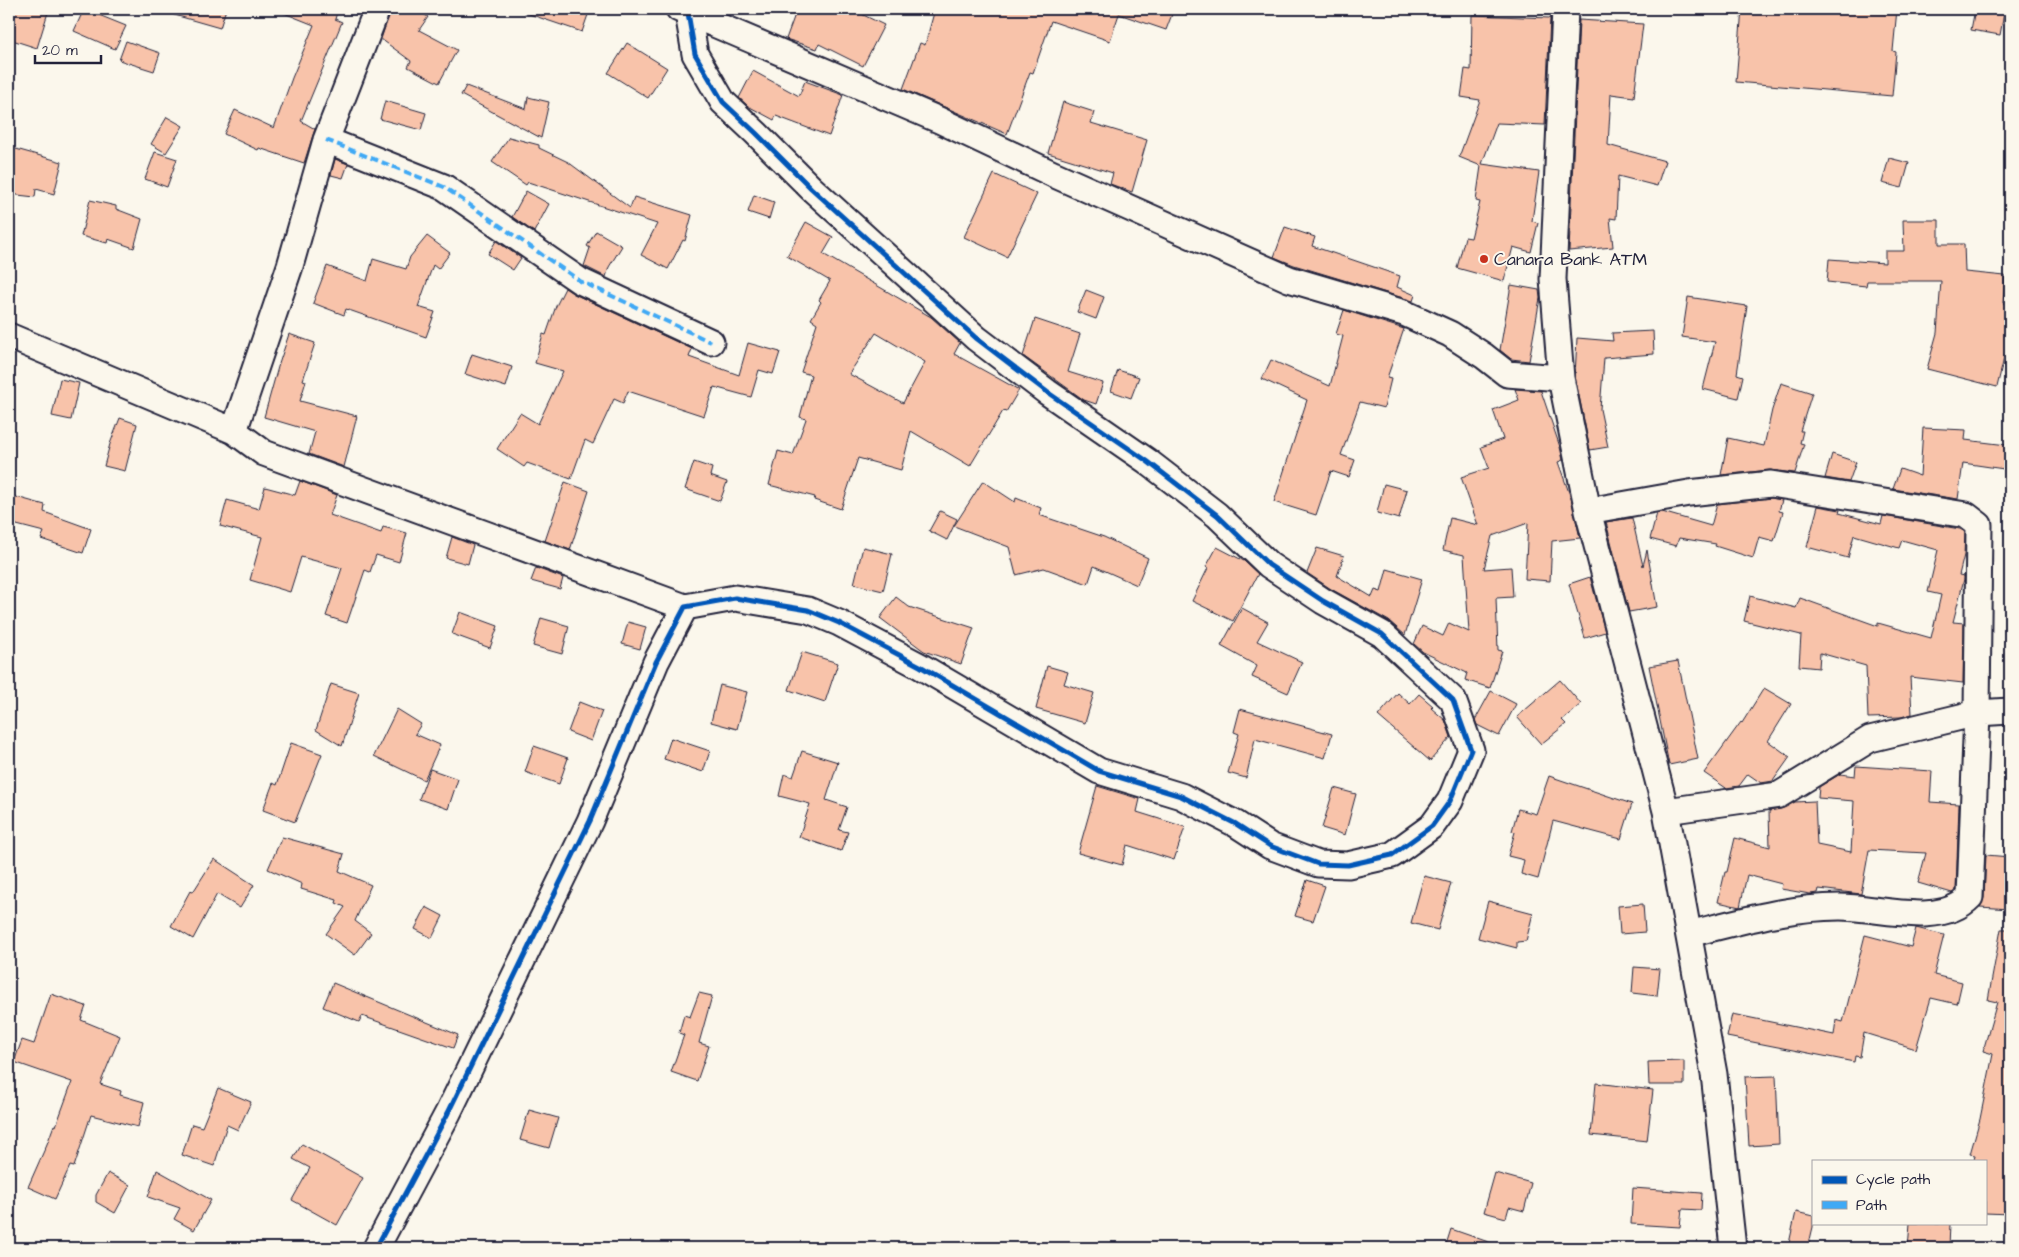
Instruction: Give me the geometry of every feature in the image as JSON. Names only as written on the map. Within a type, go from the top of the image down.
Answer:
[{"type":"street","points":[[234,431],[290,266],[326,140],[378,9]]},
{"type":"street","points":[[1565,9],[1553,279],[1562,378],[1588,511],[1666,811],[1714,1074],[1733,1248]]},
{"type":"street","points":[[684,11],[938,120],[1289,279],[1404,313],[1450,334],[1484,356],[1507,374],[1562,378]]},
{"type":"street","points":[[9,336],[234,431],[264,453],[685,607],[735,598],[808,610],[839,623],[920,666],[1099,771],[1181,796],[1236,824],[1270,846],[1318,864],[1348,865],[1392,855],[1432,826],[1450,800],[1471,750],[1453,700],[1382,634],[1323,601],[1269,565],[1217,514],[1147,461],[1047,392],[976,338],[810,188],[723,102],[695,54],[684,11]]},
{"type":"street","points":[[326,140],[444,187],[580,281],[711,342]]},
{"type":"street","points":[[1588,511],[1689,493],[1771,484],[1966,515],[1979,525],[1978,713],[1970,897],[1963,904],[1950,910],[1918,914],[1840,907],[1778,913],[1689,934]]},
{"type":"street","points":[[376,1248],[448,1113],[590,821],[656,662],[685,607]]},
{"type":"street","points":[[1666,811],[1779,795],[1870,738],[1978,713],[2010,711]]},
{"type":"building","points":[[14,9],[49,9],[37,48],[9,39],[9,26]]},
{"type":"building","points":[[84,9],[126,26],[115,49],[74,31]]},
{"type":"building","points":[[172,9],[226,9],[220,28],[171,14]]},
{"type":"building","points":[[274,9],[338,9],[335,19],[342,22],[301,121],[315,129],[304,163],[259,148],[258,150],[224,134],[235,110],[274,128],[314,25]]},
{"type":"building","points":[[391,9],[416,9],[428,17],[419,30],[457,50],[439,83],[408,67],[411,61],[381,39]]},
{"type":"building","points":[[524,9],[590,9],[582,32],[523,12]]},
{"type":"building","points":[[797,9],[851,9],[884,25],[863,66],[819,44],[817,49],[786,39]]},
{"type":"building","points":[[935,9],[1174,9],[1166,30],[1119,14],[1110,41],[1051,21],[1033,73],[1030,72],[1007,134],[903,89],[920,43],[925,45]]},
{"type":"building","points":[[1742,9],[1897,9],[1893,51],[1896,52],[1892,96],[1736,82]]},
{"type":"building","points":[[1975,9],[2004,14],[2000,35],[1971,30]]},
{"type":"building","points":[[1472,15],[1550,18],[1545,125],[1497,123],[1482,164],[1539,172],[1532,221],[1538,223],[1531,252],[1513,247],[1504,281],[1457,268],[1465,237],[1471,238],[1480,202],[1476,201],[1481,166],[1459,157],[1480,100],[1461,97],[1465,69],[1471,70]]},
{"type":"building","points":[[1579,20],[1643,24],[1634,97],[1611,94],[1608,145],[1665,161],[1657,186],[1618,176],[1616,219],[1610,218],[1613,247],[1569,251]]},
{"type":"building","points":[[126,41],[160,53],[154,71],[119,60]]},
{"type":"building","points":[[627,43],[667,68],[648,98],[608,73]]},
{"type":"building","points":[[753,71],[799,96],[805,81],[843,95],[829,136],[776,116],[774,120],[748,106],[739,98]]},
{"type":"building","points":[[466,86],[526,109],[528,97],[549,102],[541,138],[461,95]]},
{"type":"building","points":[[385,101],[426,113],[421,130],[380,119]]},
{"type":"building","points":[[1063,102],[1094,112],[1091,123],[1147,140],[1132,192],[1110,184],[1113,173],[1048,153]]},
{"type":"building","points":[[167,117],[183,126],[166,153],[151,144]]},
{"type":"building","points":[[509,137],[539,145],[539,148],[568,162],[630,208],[634,197],[692,215],[685,241],[683,240],[668,269],[641,255],[657,224],[528,182],[526,185],[492,162]]},
{"type":"building","points":[[9,147],[62,162],[54,194],[36,189],[35,197],[9,194]]},
{"type":"building","points":[[155,152],[177,159],[167,187],[145,179]]},
{"type":"building","points":[[1889,158],[1909,163],[1902,188],[1882,183]]},
{"type":"building","points":[[335,159],[348,164],[343,178],[331,175]]},
{"type":"building","points":[[994,174],[1037,194],[1007,257],[964,237]]},
{"type":"building","points":[[526,191],[549,204],[534,232],[512,217]]},
{"type":"building","points":[[754,195],[774,202],[769,219],[748,212]]},
{"type":"building","points":[[90,200],[116,206],[116,209],[142,219],[134,248],[108,239],[107,243],[81,236]]},
{"type":"building","points":[[1903,220],[1939,220],[1939,244],[1964,244],[1965,272],[2005,276],[2003,303],[2010,304],[2010,350],[2006,350],[1997,387],[1927,369],[1937,333],[1941,281],[1867,281],[1866,286],[1827,282],[1829,259],[1885,263],[1885,251],[1904,251]]},
{"type":"building","points":[[806,222],[833,237],[823,254],[931,317],[960,343],[954,354],[1019,390],[1006,412],[1003,411],[970,466],[911,431],[901,470],[858,458],[841,509],[814,500],[815,497],[769,485],[778,451],[793,455],[806,419],[800,417],[811,375],[801,372],[817,323],[811,319],[830,281],[787,256]],"holes":[[[876,333],[925,362],[903,403],[849,374]]]},
{"type":"building","points":[[1285,227],[1315,237],[1312,246],[1400,276],[1397,287],[1415,295],[1413,301],[1294,265],[1274,257]]},
{"type":"building","points":[[596,231],[622,246],[609,267],[606,277],[584,266],[590,248],[587,246]]},
{"type":"building","points":[[427,236],[450,253],[438,269],[433,265],[418,307],[435,312],[426,337],[346,309],[344,315],[313,303],[327,266],[367,281],[373,259],[406,269],[410,257]]},
{"type":"building","points":[[496,241],[521,258],[513,270],[488,254]]},
{"type":"building","points":[[1511,285],[1539,290],[1540,298],[1529,361],[1511,359],[1500,350]]},
{"type":"building","points":[[565,288],[574,294],[692,349],[689,357],[739,375],[748,343],[780,352],[773,374],[759,370],[751,397],[714,387],[704,416],[628,391],[623,403],[614,399],[593,444],[585,440],[571,479],[527,463],[524,467],[497,449],[520,413],[538,424],[563,371],[535,363],[543,334],[546,335],[556,306]]},
{"type":"building","points":[[1086,290],[1104,297],[1096,319],[1077,312]]},
{"type":"building","points":[[1688,297],[1747,306],[1737,374],[1743,376],[1738,398],[1703,389],[1715,342],[1682,337]]},
{"type":"building","points":[[1344,310],[1404,329],[1387,378],[1391,379],[1384,408],[1360,402],[1341,455],[1355,460],[1349,477],[1331,471],[1316,515],[1274,502],[1307,400],[1262,379],[1271,360],[1330,386],[1343,336],[1336,334]]},
{"type":"building","points":[[1035,319],[1080,334],[1068,372],[1103,383],[1096,404],[1084,400],[1023,356]]},
{"type":"building","points":[[1653,331],[1654,354],[1604,358],[1600,409],[1608,447],[1590,450],[1575,376],[1577,338],[1613,341],[1612,333]]},
{"type":"building","points":[[289,334],[315,343],[303,380],[306,381],[300,401],[357,416],[344,467],[309,454],[315,432],[264,417]]},
{"type":"building","points":[[472,354],[512,367],[506,387],[465,374]]},
{"type":"building","points":[[1118,370],[1139,377],[1131,398],[1111,391]]},
{"type":"building","points":[[60,379],[79,383],[71,420],[52,416]]},
{"type":"building","points":[[1781,383],[1812,393],[1800,431],[1803,431],[1800,443],[1804,444],[1795,473],[1770,470],[1721,475],[1728,438],[1764,446],[1772,410]]},
{"type":"building","points":[[1515,389],[1541,391],[1560,447],[1563,460],[1558,462],[1571,498],[1580,538],[1552,541],[1550,581],[1525,579],[1528,523],[1492,536],[1484,569],[1511,567],[1513,597],[1496,598],[1498,650],[1502,651],[1490,688],[1465,680],[1467,673],[1423,652],[1414,644],[1422,626],[1443,636],[1449,623],[1469,632],[1464,555],[1443,550],[1450,518],[1478,525],[1461,477],[1489,468],[1481,447],[1503,439],[1493,410],[1519,400]]},
{"type":"building","points":[[120,418],[137,424],[125,471],[104,466]]},
{"type":"building","points":[[1923,428],[1966,430],[1965,440],[2007,445],[2004,469],[1963,463],[1958,499],[1893,489],[1900,469],[1920,476]]},
{"type":"building","points":[[1832,454],[1856,462],[1849,482],[1825,478]]},
{"type":"building","points":[[694,462],[712,468],[710,476],[727,482],[720,501],[685,489]]},
{"type":"building","points":[[300,481],[337,495],[330,515],[381,533],[383,527],[407,533],[399,562],[376,555],[370,572],[365,570],[347,623],[326,616],[342,568],[301,557],[290,592],[250,580],[262,537],[220,526],[227,500],[259,509],[265,487],[295,495]]},
{"type":"building","points":[[983,481],[1015,502],[1016,498],[1041,508],[1039,515],[1104,537],[1148,558],[1137,585],[1094,566],[1088,584],[1044,568],[1016,575],[1009,547],[954,526]]},
{"type":"building","points":[[565,482],[589,491],[570,550],[545,541]]},
{"type":"building","points":[[1384,484],[1407,490],[1399,519],[1377,513]]},
{"type":"building","points":[[9,495],[45,505],[44,512],[91,529],[83,553],[41,539],[44,532],[9,523]]},
{"type":"building","points":[[1771,498],[1782,500],[1779,511],[1783,512],[1774,541],[1759,537],[1753,558],[1715,546],[1716,544],[1679,538],[1676,546],[1650,539],[1657,513],[1662,512],[1711,526],[1717,504]]},
{"type":"building","points":[[1818,506],[1840,510],[1839,513],[1881,524],[1883,516],[1960,529],[1965,532],[1964,555],[1959,575],[1964,576],[1964,579],[1953,622],[1964,623],[1963,683],[1910,677],[1912,714],[1901,717],[1868,718],[1866,666],[1820,653],[1819,668],[1799,666],[1801,635],[1744,621],[1750,596],[1796,608],[1800,598],[1878,626],[1878,623],[1931,638],[1941,595],[1928,592],[1938,550],[1902,540],[1899,548],[1854,535],[1848,558],[1807,547]]},
{"type":"building","points":[[940,511],[957,519],[947,540],[929,531]]},
{"type":"building","points":[[1632,518],[1643,566],[1647,550],[1657,607],[1629,612],[1606,522]]},
{"type":"building","points":[[452,537],[473,545],[468,564],[446,558]]},
{"type":"building","points":[[863,547],[892,554],[883,591],[854,584]]},
{"type":"building","points":[[1217,547],[1244,561],[1258,574],[1233,621],[1192,601],[1208,568],[1206,567]]},
{"type":"building","points":[[1317,548],[1344,556],[1337,576],[1372,597],[1375,590],[1381,592],[1387,569],[1422,579],[1405,635],[1389,621],[1331,589],[1307,573]]},
{"type":"building","points":[[536,568],[563,578],[560,589],[531,581]]},
{"type":"building","points":[[1590,577],[1605,632],[1585,638],[1569,584]]},
{"type":"building","points":[[896,597],[909,607],[974,628],[961,664],[924,651],[880,618]]},
{"type":"building","points":[[1242,608],[1268,622],[1257,641],[1302,662],[1288,693],[1252,677],[1257,666],[1221,646]]},
{"type":"building","points":[[460,612],[498,626],[490,648],[452,634]]},
{"type":"building","points":[[541,618],[569,626],[562,654],[533,646]]},
{"type":"building","points":[[628,622],[646,627],[640,649],[622,644]]},
{"type":"building","points":[[802,652],[838,663],[825,702],[789,690]]},
{"type":"building","points":[[1678,661],[1698,759],[1669,765],[1649,666]]},
{"type":"building","points":[[1047,666],[1068,672],[1064,684],[1094,693],[1085,723],[1036,709]]},
{"type":"building","points":[[1560,680],[1581,704],[1562,720],[1566,724],[1541,744],[1517,717]]},
{"type":"building","points":[[331,684],[359,693],[342,746],[316,730]]},
{"type":"building","points":[[720,685],[747,692],[737,729],[711,722]]},
{"type":"building","points":[[1764,688],[1791,704],[1768,741],[1790,757],[1773,781],[1761,783],[1748,774],[1739,786],[1726,788],[1704,773],[1742,723]]},
{"type":"building","points":[[1491,691],[1516,704],[1499,736],[1477,725],[1475,720]]},
{"type":"building","points":[[1398,693],[1410,704],[1419,694],[1445,720],[1451,737],[1430,761],[1378,716]]},
{"type":"building","points":[[579,702],[602,711],[591,741],[568,732]]},
{"type":"building","points":[[397,709],[421,724],[415,734],[440,745],[424,780],[374,756]]},
{"type":"building","points":[[1240,709],[1332,734],[1325,758],[1255,739],[1246,778],[1228,773],[1239,734],[1234,732]]},
{"type":"building","points":[[671,738],[710,751],[703,772],[664,759]]},
{"type":"building","points":[[291,743],[322,754],[295,822],[263,810],[273,783],[277,785]]},
{"type":"building","points":[[534,746],[568,758],[559,784],[525,772]]},
{"type":"building","points":[[802,751],[838,762],[826,800],[847,807],[839,830],[848,832],[841,851],[799,837],[810,804],[779,796],[784,774],[793,777]]},
{"type":"building","points":[[1856,766],[1932,771],[1930,802],[1959,804],[1956,890],[1952,893],[1918,883],[1926,853],[1869,850],[1861,894],[1819,889],[1818,893],[1810,894],[1781,889],[1782,884],[1747,875],[1740,907],[1718,902],[1735,838],[1770,847],[1769,811],[1781,809],[1795,802],[1815,801],[1817,845],[1851,852],[1854,801],[1818,798],[1819,787],[1840,774],[1855,776]]},
{"type":"building","points":[[430,769],[458,779],[448,809],[419,799]]},
{"type":"building","points":[[1549,776],[1632,804],[1621,839],[1553,821],[1538,879],[1521,874],[1524,860],[1508,856],[1515,832],[1512,831],[1518,809],[1536,814]]},
{"type":"building","points":[[1097,786],[1140,799],[1137,812],[1185,827],[1174,860],[1127,845],[1122,865],[1078,853]]},
{"type":"building","points":[[1334,788],[1356,794],[1345,835],[1322,828]]},
{"type":"building","points":[[282,837],[344,854],[339,871],[371,885],[355,921],[371,933],[355,955],[326,934],[345,907],[336,903],[337,900],[301,889],[302,884],[268,869]]},
{"type":"building","points":[[1986,855],[2010,857],[2010,909],[1980,907],[1984,898]]},
{"type":"building","points":[[214,859],[254,885],[240,908],[217,894],[193,939],[171,926],[190,891],[193,892]]},
{"type":"building","points":[[1424,876],[1451,883],[1438,930],[1411,923]]},
{"type":"building","points":[[1307,880],[1325,886],[1313,921],[1295,916]]},
{"type":"building","points":[[1488,901],[1533,913],[1526,941],[1517,942],[1517,948],[1478,938]]},
{"type":"building","points":[[1643,904],[1645,932],[1620,934],[1618,906]]},
{"type":"building","points":[[426,907],[443,916],[432,938],[415,929]]},
{"type":"building","points":[[1916,928],[1944,935],[1934,975],[1962,982],[1957,1004],[1931,998],[1916,1049],[1864,1033],[1860,1057],[1855,1056],[1854,1062],[1727,1037],[1732,1014],[1834,1035],[1836,1020],[1843,1022],[1865,935],[1911,947]]},
{"type":"building","points":[[2001,929],[2010,929],[2010,1214],[1986,1213],[1986,1160],[1974,1160],[1975,1155],[1970,1154],[1980,1119],[1993,1054],[1983,1051],[1997,1002],[1988,1000]]},
{"type":"building","points":[[1634,967],[1660,969],[1657,996],[1632,993]]},
{"type":"building","points":[[333,983],[458,1035],[453,1048],[362,1016],[359,1022],[323,1007]]},
{"type":"building","points":[[699,993],[712,996],[699,1043],[709,1046],[697,1081],[671,1072],[684,1035],[679,1033],[684,1015],[690,1017]]},
{"type":"building","points":[[51,994],[86,1006],[81,1020],[120,1036],[100,1084],[121,1091],[120,1095],[144,1102],[138,1127],[91,1115],[74,1167],[70,1166],[55,1199],[28,1187],[54,1125],[56,1126],[72,1082],[14,1062],[22,1040],[34,1044]]},
{"type":"building","points":[[1684,1061],[1684,1085],[1649,1085],[1648,1062]]},
{"type":"building","points":[[1776,1076],[1779,1144],[1749,1146],[1745,1077]]},
{"type":"building","points":[[1596,1083],[1653,1090],[1647,1141],[1591,1135]]},
{"type":"building","points":[[218,1088],[251,1102],[238,1130],[227,1125],[214,1166],[182,1155],[192,1124],[202,1127]]},
{"type":"building","points":[[529,1110],[558,1118],[549,1148],[520,1140]]},
{"type":"building","points":[[302,1144],[363,1178],[337,1225],[292,1200],[310,1168],[293,1159]]},
{"type":"building","points":[[157,1170],[211,1200],[194,1230],[174,1219],[180,1208],[148,1197]]},
{"type":"building","points":[[108,1173],[130,1185],[115,1213],[96,1202],[96,1195]]},
{"type":"building","points":[[1495,1173],[1531,1183],[1524,1211],[1509,1207],[1506,1218],[1484,1212]]},
{"type":"building","points":[[1633,1188],[1702,1193],[1701,1210],[1682,1209],[1680,1227],[1631,1224]]},
{"type":"building","points":[[1796,1212],[1812,1216],[1813,1227],[1808,1248],[1788,1248]]},
{"type":"building","points":[[1910,1224],[1950,1224],[1949,1248],[1908,1248]]},
{"type":"building","points":[[1451,1229],[1497,1245],[1497,1248],[1445,1248]]},
{"type":"marked path","points":[[326,140],[444,187],[580,281],[711,342]]},
{"type":"cycle path","points":[[376,1248],[448,1113],[590,821],[656,662],[685,607],[735,598],[808,610],[839,623],[920,666],[1099,771],[1181,796],[1236,824],[1270,846],[1318,864],[1348,865],[1392,855],[1432,826],[1450,801],[1471,750],[1453,700],[1382,634],[1323,601],[1269,565],[1217,515],[1147,461],[1047,392],[976,338],[811,188],[723,102],[695,54],[688,13]]},
{"type":"place","name":"Canara Bank ATM","points":[[1484,259]]}]
